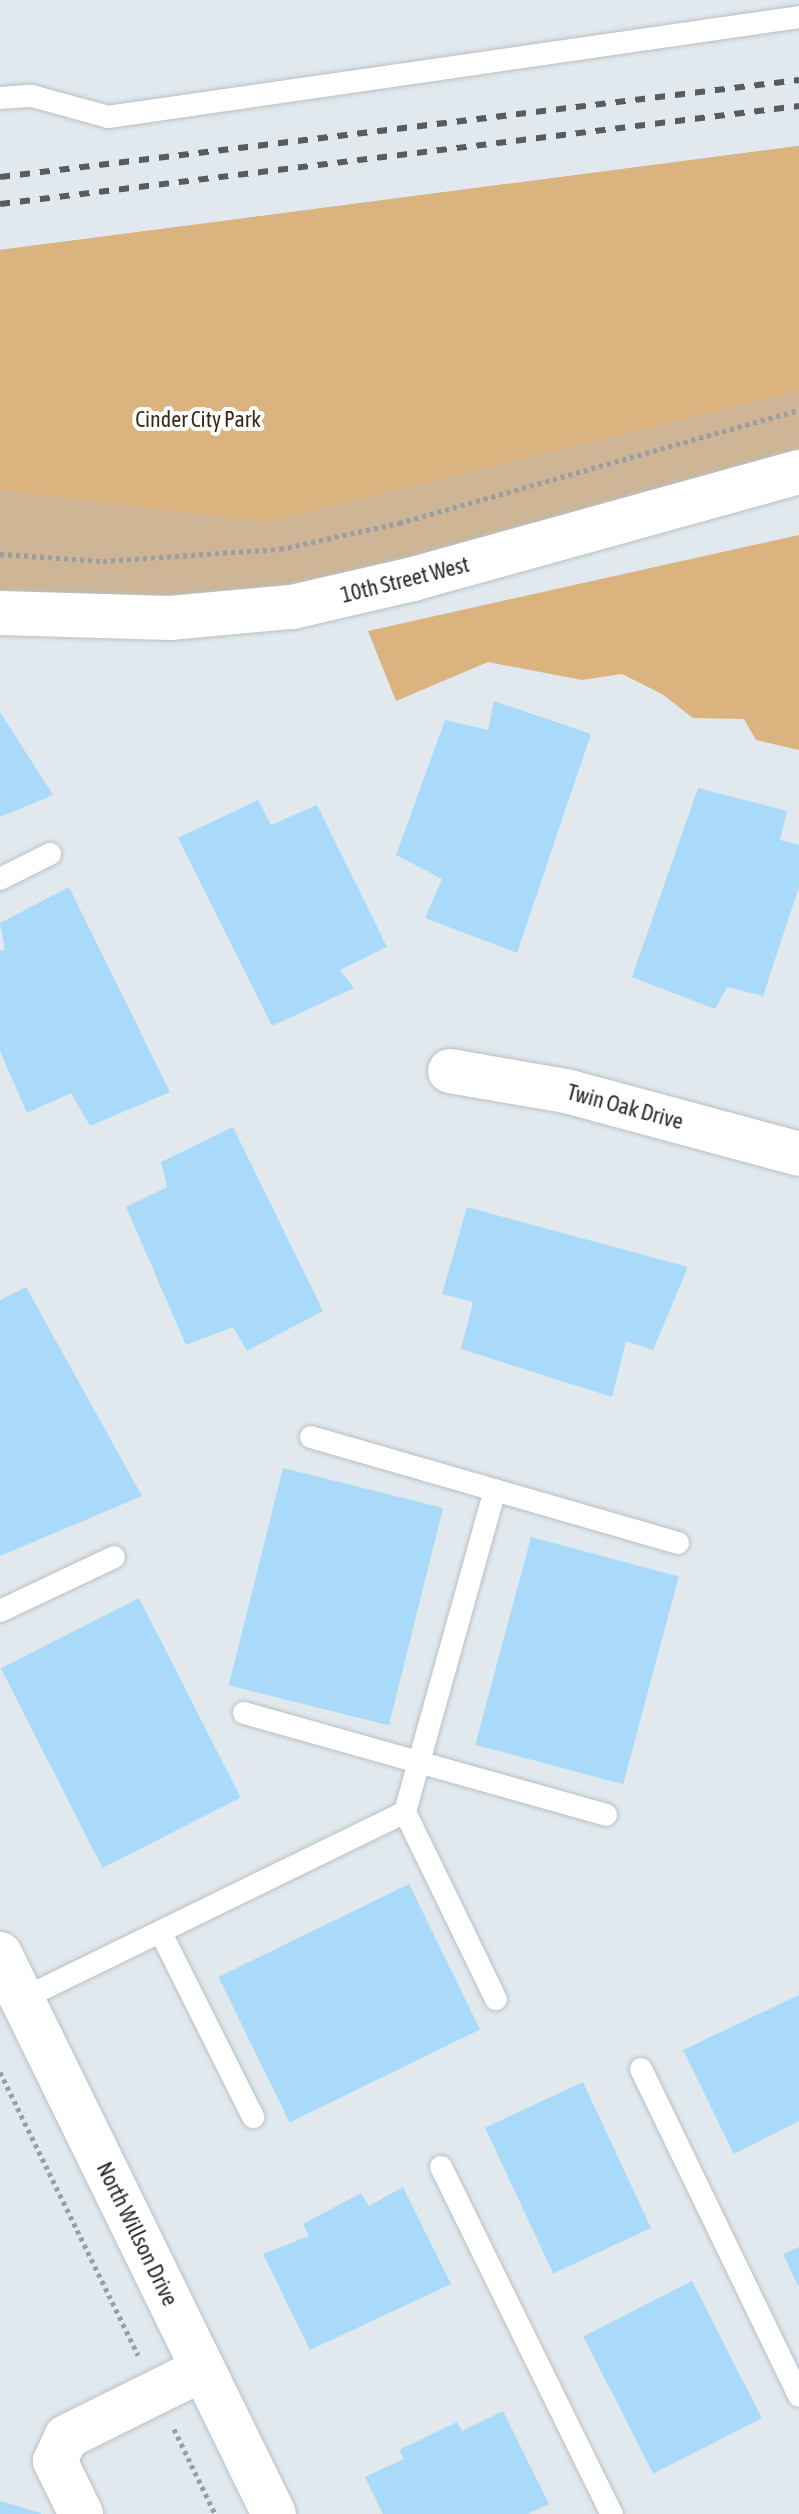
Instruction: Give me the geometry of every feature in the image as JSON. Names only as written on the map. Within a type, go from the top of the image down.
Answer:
[{"type":"street","name":"10th Street West","points":[[0,613],[170,618],[292,607],[413,579],[799,472]]},
{"type":"street","name":"Twin Oak Drive","points":[[450,1071],[566,1091],[799,1154]]},
{"type":"street","name":"North Willson Drive","points":[[0,1954],[274,2514]]},
{"type":"street","points":[[81,2514],[55,2461],[66,2437],[203,2369]]},
{"type":"lane","points":[[0,98],[32,96],[108,117],[799,17]]},
{"type":"lane","points":[[0,879],[50,854]]},
{"type":"lane","points":[[311,1437],[678,1543]]},
{"type":"lane","points":[[495,1490],[405,1812],[496,1999]]},
{"type":"lane","points":[[0,1611],[114,1557]]},
{"type":"lane","points":[[244,1713],[606,1815]]},
{"type":"lane","points":[[22,1999],[405,1812]]},
{"type":"lane","points":[[161,1933],[253,2117]]},
{"type":"lane","points":[[641,2069],[799,2396]]},
{"type":"lane","points":[[441,2167],[612,2514]]},
{"type":"path","points":[[0,554],[103,561],[280,549],[399,523],[799,410]]},
{"type":"path","points":[[0,2072],[215,2514]]},
{"type":"green space","name":"Cinder City Park","points":[[799,146],[799,471],[379,588],[0,610],[0,250]]},
{"type":"green space","name":"Cinder City Park","points":[[799,146],[799,391],[267,522],[0,490],[0,250]]},
{"type":"green space","points":[[799,535],[799,750],[756,740],[744,719],[693,718],[662,694],[622,674],[582,680],[488,662],[396,701],[368,631]]},
{"type":"building","points":[[494,701],[591,734],[517,953],[425,918],[442,879],[396,855],[445,720],[488,730]]},
{"type":"building","points":[[0,712],[53,795],[0,817]]},
{"type":"building","points":[[698,788],[787,811],[780,840],[799,845],[799,887],[763,996],[727,987],[715,1009],[632,977]]},
{"type":"building","points":[[258,800],[271,825],[317,805],[387,947],[340,970],[354,988],[272,1026],[178,838]]},
{"type":"building","points":[[69,887],[170,1092],[90,1126],[71,1093],[27,1113],[0,1051],[0,951],[5,949],[0,923]]},
{"type":"building","points":[[233,1127],[323,1311],[247,1351],[233,1327],[186,1345],[126,1207],[167,1187],[161,1162]]},
{"type":"building","points":[[467,1207],[688,1267],[653,1350],[626,1341],[612,1397],[461,1349],[473,1302],[442,1294]]},
{"type":"building","points":[[26,1287],[142,1496],[0,1556],[0,1300]]},
{"type":"building","points":[[283,1468],[443,1508],[389,1725],[229,1685]]},
{"type":"building","points":[[531,1537],[679,1577],[623,1784],[475,1745]]},
{"type":"building","points":[[139,1598],[241,1798],[103,1868],[1,1668]]},
{"type":"building","points":[[409,1884],[480,2030],[289,2123],[218,1977]]},
{"type":"building","points":[[799,1995],[799,2121],[734,2154],[683,2050]]},
{"type":"building","points":[[583,2082],[651,2228],[553,2274],[485,2128]]},
{"type":"building","points":[[403,2187],[451,2284],[310,2350],[263,2254],[309,2236],[303,2224],[361,2193],[369,2206]]},
{"type":"building","points":[[799,2247],[799,2288],[783,2254]]},
{"type":"building","points":[[692,2281],[762,2418],[653,2474],[583,2336]]},
{"type":"building","points":[[503,2411],[549,2504],[528,2514],[383,2514],[365,2477],[404,2459],[399,2450],[457,2422],[462,2431]]},
{"type":"building","points":[[0,2501],[41,2513],[41,2514],[0,2514]]},
{"type":"railway","points":[[0,177],[799,80]]},
{"type":"railway","points":[[0,204],[799,106]]}]
